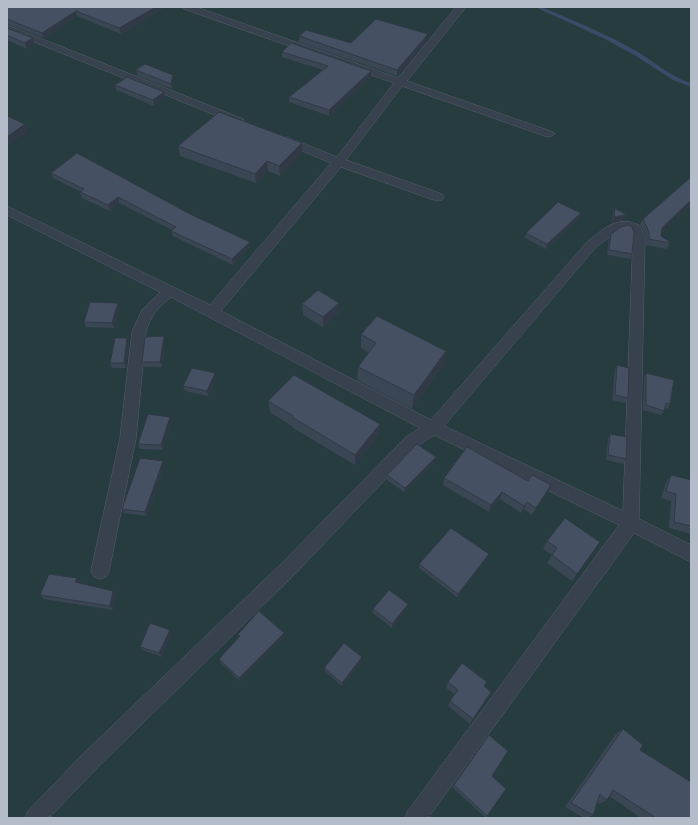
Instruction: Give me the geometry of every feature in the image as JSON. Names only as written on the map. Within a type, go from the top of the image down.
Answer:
[{"type":"lane","points":[[187,7],[549,134]]},
{"type":"lane","points":[[212,312],[339,162],[401,81],[461,7]]},
{"type":"lane","points":[[7,28],[248,124]]},
{"type":"lane","points":[[276,136],[339,162],[438,197]]},
{"type":"lane","points":[[7,210],[212,312],[433,428],[631,523],[691,554]]},
{"type":"lane","points":[[36,818],[90,761],[287,570],[411,442],[433,428],[592,244],[615,227],[629,224],[636,229],[639,238],[631,523],[415,818]]},
{"type":"lane","points":[[100,571],[128,438],[140,327],[151,306],[170,291]]},
{"type":"green space","points":[[7,7],[691,7],[691,818],[7,818]]},
{"type":"building","points":[[7,7],[156,7],[119,28],[76,11],[42,33],[7,19]]},
{"type":"building","points":[[376,19],[428,34],[397,70],[299,36],[306,30],[351,43]]},
{"type":"building","points":[[7,28],[33,38],[25,43],[7,35]]},
{"type":"building","points":[[291,43],[371,71],[329,110],[289,97],[328,66],[282,52]]},
{"type":"building","points":[[145,64],[173,75],[171,84],[136,70]]},
{"type":"building","points":[[127,77],[164,92],[153,100],[115,85]]},
{"type":"building","points":[[219,112],[302,143],[279,166],[267,161],[255,174],[178,146]]},
{"type":"building","points":[[7,116],[25,124],[7,137]]},
{"type":"building","points":[[77,153],[190,214],[250,242],[232,259],[171,231],[176,227],[118,197],[108,205],[80,192],[84,189],[51,173]]},
{"type":"building","points":[[691,177],[691,200],[662,228],[661,236],[670,243],[649,239],[649,232],[643,219]]},
{"type":"building","points":[[558,202],[581,213],[547,244],[526,233]]},
{"type":"building","points":[[615,208],[626,215],[614,217]]},
{"type":"building","points":[[629,225],[632,227],[634,233],[632,254],[609,250],[611,234],[621,227]]},
{"type":"building","points":[[318,290],[339,303],[323,317],[302,304]]},
{"type":"building","points":[[90,302],[118,303],[112,323],[84,322]]},
{"type":"building","points":[[377,316],[446,351],[414,395],[358,367],[376,343],[361,334]]},
{"type":"building","points":[[164,336],[160,362],[142,362],[145,337]]},
{"type":"building","points":[[115,338],[127,338],[124,363],[110,363]]},
{"type":"building","points":[[617,365],[629,368],[628,398],[615,395]]},
{"type":"building","points":[[192,368],[215,373],[207,391],[183,386]]},
{"type":"building","points":[[646,373],[674,380],[670,404],[666,403],[664,411],[646,405]]},
{"type":"building","points":[[294,375],[380,424],[355,455],[268,401]]},
{"type":"building","points":[[148,414],[170,417],[161,445],[138,444]]},
{"type":"building","points":[[610,434],[627,437],[626,459],[608,455]]},
{"type":"building","points":[[417,444],[436,457],[405,488],[387,475]]},
{"type":"building","points":[[467,447],[528,481],[532,475],[551,485],[536,508],[527,502],[524,506],[502,492],[491,505],[444,478]]},
{"type":"building","points":[[140,458],[163,461],[145,512],[122,509]]},
{"type":"building","points":[[671,475],[691,480],[691,526],[674,522],[676,494],[666,491]]},
{"type":"building","points":[[565,518],[600,542],[577,574],[552,555],[557,548],[547,541]]},
{"type":"building","points":[[451,528],[489,554],[458,594],[419,564]]},
{"type":"building","points":[[49,574],[77,578],[75,582],[113,591],[110,606],[40,595]]},
{"type":"building","points":[[389,590],[408,604],[392,624],[373,609]]},
{"type":"building","points":[[259,611],[284,633],[239,678],[219,659],[240,636],[238,634]]},
{"type":"building","points":[[150,623],[170,630],[159,653],[140,647]]},
{"type":"building","points":[[344,643],[362,657],[342,683],[324,668]]},
{"type":"building","points":[[462,663],[487,682],[484,686],[491,692],[473,719],[450,701],[458,690],[448,682]]},
{"type":"building","points":[[623,729],[643,745],[640,750],[691,782],[691,818],[656,818],[613,790],[607,800],[600,794],[593,815],[571,803]]},
{"type":"building","points":[[489,735],[508,751],[492,776],[506,789],[487,816],[454,785]]},
{"type":"building","points":[[50,814],[54,818],[45,818]]},
{"type":"building","points":[[425,816],[431,816],[433,818],[424,818]]},
{"type":"waterway","points":[[537,7],[607,38],[638,54],[675,79],[691,85]]}]
